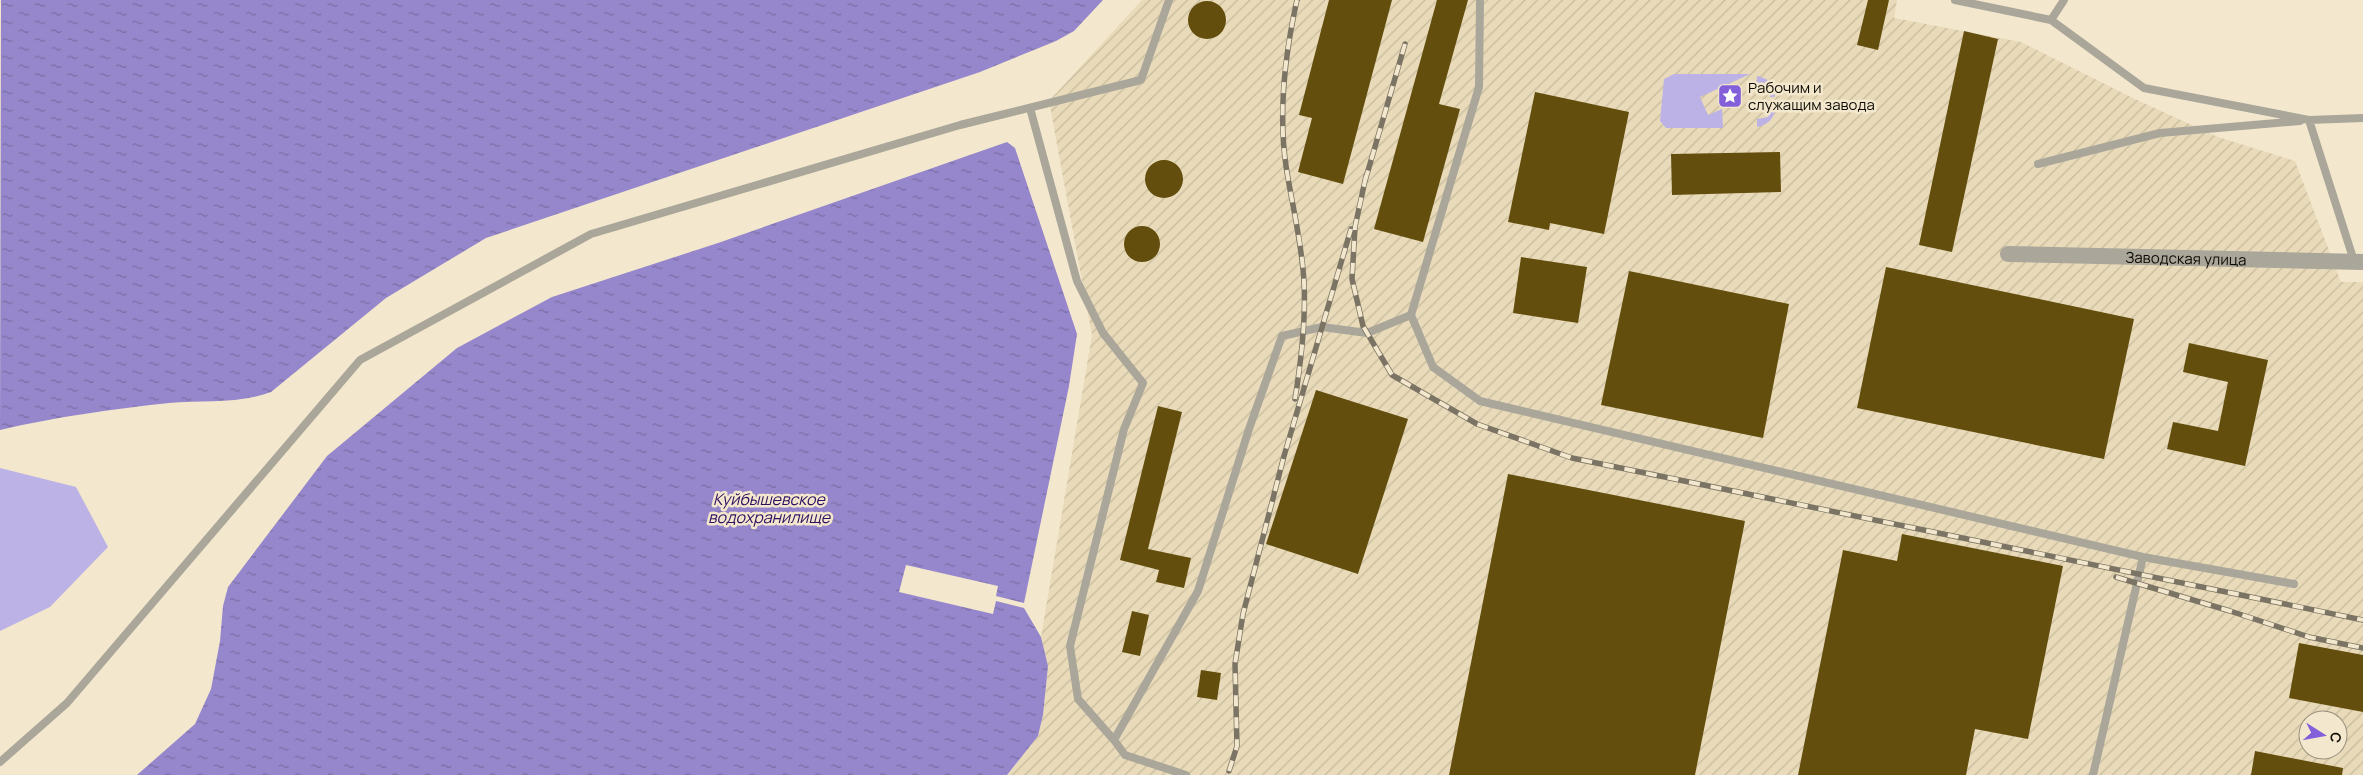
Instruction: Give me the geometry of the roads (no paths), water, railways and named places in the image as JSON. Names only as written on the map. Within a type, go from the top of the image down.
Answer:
[{"type":"street","name":"Заводская улица","points":[[2008,254],[2358,262]]},
{"type":"lane","points":[[0,762],[66,703],[360,360],[591,234],[960,126],[1141,80],[1170,0]]},
{"type":"lane","points":[[1480,0],[1479,87],[1411,315],[1433,367],[1480,401],[2143,557],[2294,584]]},
{"type":"lane","points":[[1955,0],[1969,1],[2051,20],[2144,88],[2309,120]]},
{"type":"lane","points":[[2051,20],[2064,0]]},
{"type":"lane","points":[[1030,108],[1077,281],[1103,333],[1143,383],[1124,430],[1070,646],[1078,699],[1125,755],[1186,775]]},
{"type":"lane","points":[[2038,164],[2160,133],[2309,120],[2363,118]]},
{"type":"lane","points":[[2309,120],[2358,262]]},
{"type":"lane","points":[[1114,740],[1198,591],[1249,429],[1282,336],[1322,327],[1366,333],[1411,315]]},
{"type":"lane","points":[[2093,775],[2143,557]]},
{"type":"water","points":[[1,0],[1103,0],[1074,31],[1056,41],[980,72],[486,238],[386,298],[271,392],[234,400],[169,403],[105,411],[0,430]]},
{"type":"water","name":"Куйбышевское водохранилище","points":[[1007,142],[1015,148],[1077,334],[1069,386],[1024,603],[1024,608],[1041,637],[1048,666],[1043,715],[1038,736],[1007,775],[137,775],[195,724],[211,689],[220,641],[223,606],[228,587],[327,456],[457,348],[552,297],[718,243]]},
{"type":"railway","points":[[1295,399],[1302,341],[1304,282],[1299,238],[1286,166],[1283,104],[1286,62],[1297,0]]},
{"type":"railway","points":[[1365,181],[1405,44]]},
{"type":"railway","points":[[1366,176],[1355,227],[1352,279],[1363,326],[1392,375],[1477,424],[1572,458],[2363,620]]},
{"type":"railway","points":[[1229,771],[1237,746],[1235,664],[1243,614],[1284,456],[1351,229]]},
{"type":"railway","points":[[2116,577],[2309,637],[2363,648]]},
{"type":"place","name":"Рабочим и служащим завода","points":[[1730,96]]}]
